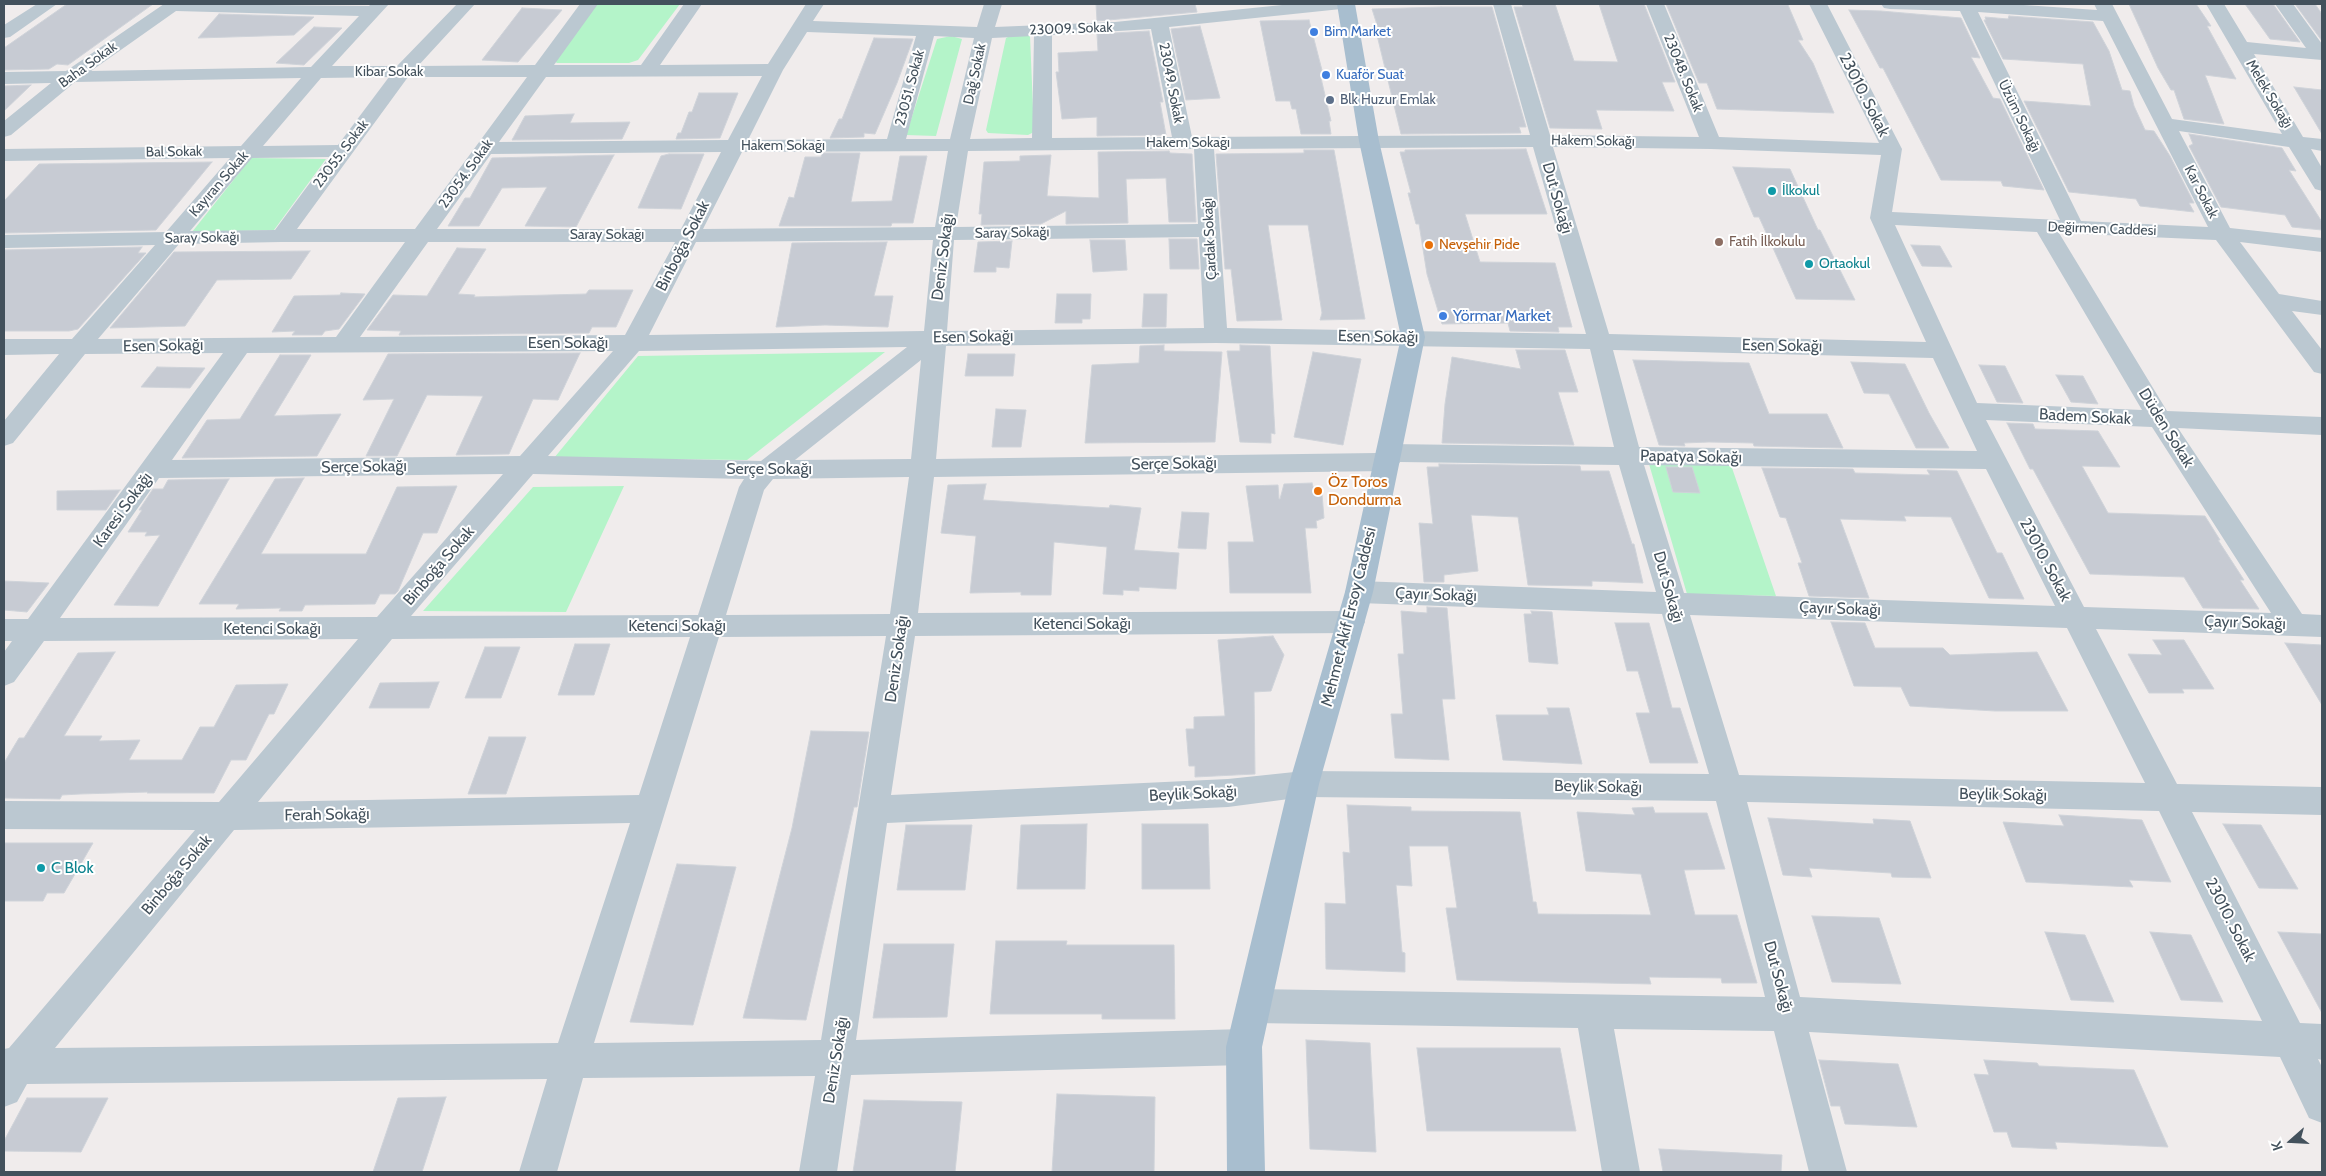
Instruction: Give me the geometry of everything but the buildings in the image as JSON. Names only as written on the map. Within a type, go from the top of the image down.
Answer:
[{"type":"main road","name":"Mehmet Akif Ersoy Caddesi","points":[[1246,1172],[1244,1047],[1304,784],[1359,592],[1413,337],[1370,142],[1346,4]]},
{"type":"street","points":[[4,33],[48,4]]},
{"type":"street","name":"23055. Sokak","points":[[280,236],[402,72],[466,4]]},
{"type":"street","name":"23054. Sokak","points":[[343,344],[589,4]]},
{"type":"street","points":[[647,70],[694,4]]},
{"type":"street","name":"Binboğa Sokak","points":[[8,1074],[384,628],[528,465],[633,342],[774,70],[815,4]]},
{"type":"street","name":"Dağ Sokak","points":[[959,145],[984,33],[993,4]]},
{"type":"street","name":"23049. Sokak","points":[[1141,4],[1151,24],[1183,143]]},
{"type":"street","name":"23009. Sokak","points":[[801,26],[984,33],[1151,24],[1218,11],[1341,4]]},
{"type":"street","name":"Dut Sokağı","points":[[1502,4],[1540,141],[1600,343],[1629,456],[1728,788],[1828,1172]]},
{"type":"street","name":"23048. Sokak","points":[[1655,4],[1711,143]]},
{"type":"street","name":"23010. Sokak","points":[[1818,4],[1892,149],[1881,218],[1941,350],[1992,460],[2076,617],[2169,799],[2307,1041],[2322,1105]]},
{"type":"street","points":[[1890,4],[2106,10]]},
{"type":"street","name":"Melek Sokağı","points":[[2215,4],[2297,143],[2319,175]]},
{"type":"street","points":[[2284,4],[2321,54]]},
{"type":"street","points":[[173,5],[377,7]]},
{"type":"street","name":"Baha Sokak","points":[[4,131],[70,77],[173,5]]},
{"type":"street","name":"Üzüm Sokağı","points":[[1965,5],[2074,228]]},
{"type":"street","name":"Kayıran Sokak","points":[[4,437],[172,238],[316,72],[377,7]]},
{"type":"street","name":"Kar Sokak","points":[[2106,10],[2167,124],[2222,234],[2322,366]]},
{"type":"street","points":[[1042,144],[1043,30]]},
{"type":"street","name":"23051. Sokak","points":[[895,145],[926,31]]},
{"type":"street","points":[[2241,47],[2321,54]]},
{"type":"street","name":"Kibar Sokak","points":[[4,78],[316,72],[774,70]]},
{"type":"street","points":[[2167,124],[2322,146]]},
{"type":"street","name":"Hakem Sokağı","points":[[484,148],[1540,141],[1711,143],[1892,149]]},
{"type":"street","name":"Çardak Sokağı","points":[[1204,143],[1216,335]]},
{"type":"street","name":"Deniz Sokağı","points":[[818,1172],[902,625],[923,467],[944,234],[959,145]]},
{"type":"street","name":"Bal Sokak","points":[[4,155],[344,151]]},
{"type":"street","name":"Değirmen Caddesi","points":[[1881,218],[2222,234],[2322,245]]},
{"type":"street","name":"Düden Sokak","points":[[2044,226],[2160,420],[2294,625]]},
{"type":"street","name":"Saray Sokağı","points":[[4,241],[280,236],[944,234],[1210,230]]},
{"type":"street","points":[[2271,300],[2322,308]]},
{"type":"street","name":"Esen Sokağı","points":[[4,347],[1216,335],[1413,337],[1941,350]]},
{"type":"street","points":[[538,1172],[571,1059],[752,487],[766,470],[934,338]]},
{"type":"street","name":"Karesi Sokağı","points":[[4,674],[241,345]]},
{"type":"street","name":"Badem Sokak","points":[[1969,411],[2322,426]]},
{"type":"street","name":"Papatya Sokağı","points":[[1388,458],[1629,456],[1992,460]]},
{"type":"street","name":"Serçe Sokağı","points":[[152,469],[528,465],[766,470],[1388,458]]},
{"type":"street","name":"Çayır Sokağı","points":[[1359,592],[2322,626]]},
{"type":"street","name":"Ketenci Sokağı","points":[[4,630],[1351,622]]},
{"type":"street","name":"Beylik Sokağı","points":[[874,810],[1228,793],[1304,784],[1728,788],[2169,799],[2322,800]]},
{"type":"street","name":"Ferah Sokağı","points":[[4,816],[226,816],[651,809]]},
{"type":"street","points":[[1253,1006],[1788,1014],[2307,1041]]},
{"type":"street","points":[[1593,1011],[1621,1172]]},
{"type":"street","points":[[8,1074],[571,1059],[837,1058],[1244,1047]]},
{"type":"green space","points":[[594,4],[680,4],[638,60],[629,63],[557,63],[553,60]]},
{"type":"green space","points":[[1012,35],[1030,36],[1034,132],[1028,135],[988,133],[986,130],[1006,38]]},
{"type":"green space","points":[[951,36],[962,39],[936,136],[906,135],[937,39]]},
{"type":"green space","points":[[251,158],[326,159],[274,230],[192,232]]},
{"type":"green space","points":[[885,352],[747,460],[554,458],[638,356]]},
{"type":"green space","points":[[1649,464],[1731,465],[1776,596],[1687,594]]},
{"type":"green space","points":[[624,486],[566,612],[423,611],[533,487]]},
{"type":"place","name":"Bim Market","points":[[1314,32]]},
{"type":"place","name":"Kuaför Suat","points":[[1326,75]]},
{"type":"place","name":"Blk Huzur Emlak","points":[[1330,100]]},
{"type":"place","name":"İlkokul","points":[[1772,191]]},
{"type":"place","name":"Fatih İlkokulu","points":[[1719,242]]},
{"type":"place","name":"Nevşehir Pide","points":[[1429,245]]},
{"type":"place","name":"Ortaokul","points":[[1809,264]]},
{"type":"place","name":"Yörmar Market","points":[[1443,316]]},
{"type":"place","name":"Öz Toros Dondurma","points":[[1318,491]]},
{"type":"place","name":"C Blok","points":[[41,868]]}]
